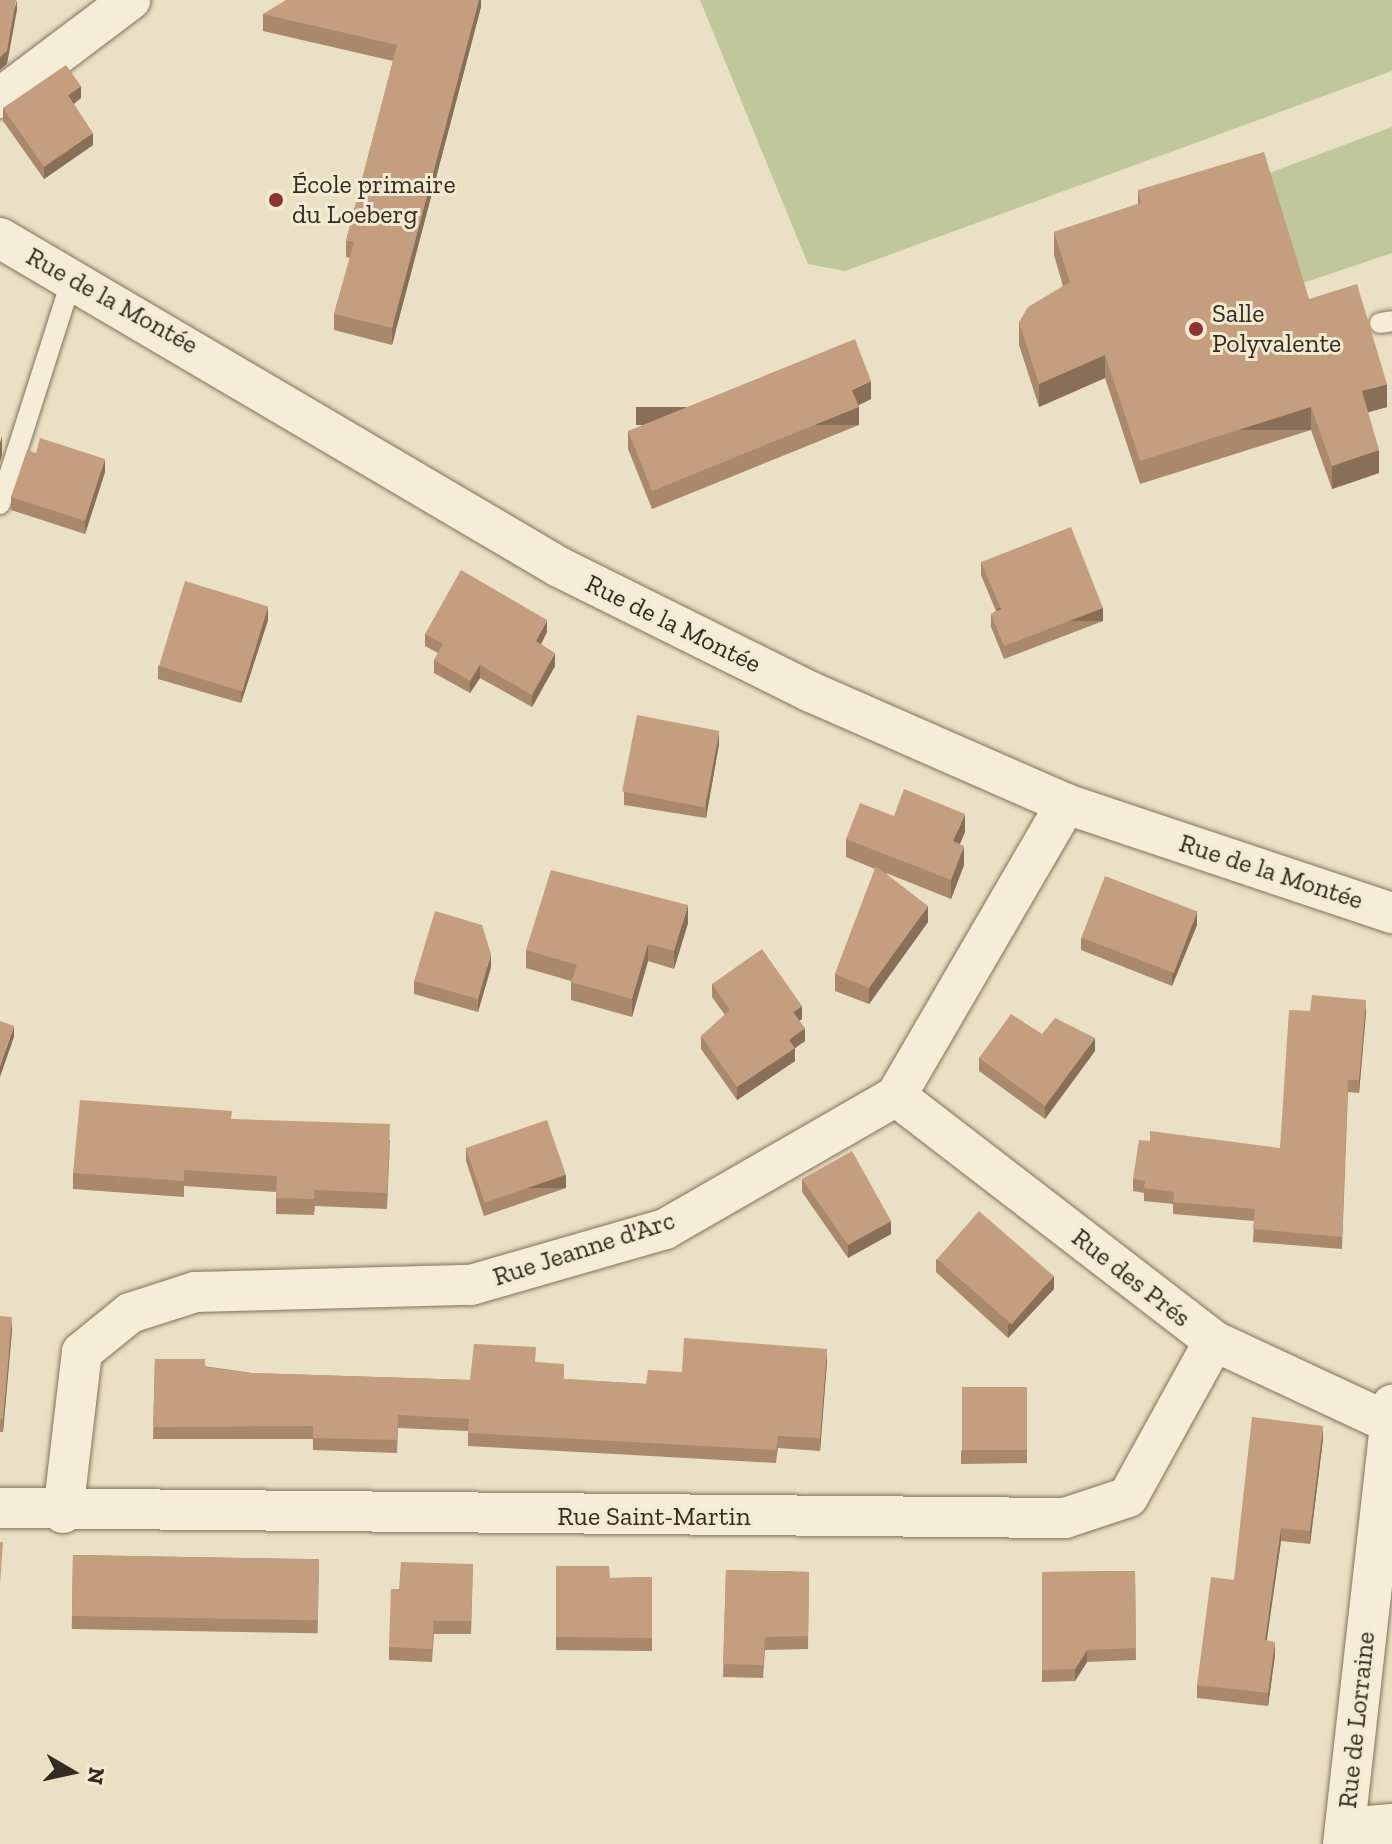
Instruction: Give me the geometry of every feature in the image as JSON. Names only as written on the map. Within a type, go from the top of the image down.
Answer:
[{"type":"street","points":[[0,98],[130,0]]},
{"type":"street","name":"Rue de la Montée","points":[[0,238],[559,567],[811,692],[1066,804],[1392,913]]},
{"type":"street","name":"Rue Jeanne d'Arc","points":[[63,1513],[82,1352],[130,1313],[195,1292],[471,1285],[665,1229],[896,1096],[1066,804]]},
{"type":"street","name":"Rue des Prés","points":[[896,1096],[1214,1341],[1391,1414]]},
{"type":"street","name":"Rue Saint-Martin","points":[[0,1508],[63,1513],[1065,1518],[1128,1497],[1214,1341]]},
{"type":"street","name":"Rue de Lorraine","points":[[1344,1836],[1391,1414]]},
{"type":"street","points":[[1344,1836],[1392,1824]]},
{"type":"lane","points":[[0,504],[72,279]]},
{"type":"green space","points":[[700,0],[1392,0],[1392,71],[845,271],[808,264]]},
{"type":"green space","points":[[1392,127],[1392,253],[1297,285],[1264,175]]},
{"type":"building","points":[[0,0],[16,0],[7,51],[0,57]]},
{"type":"building","points":[[286,0],[479,0],[392,328],[334,314],[354,242],[346,241],[397,45],[263,14]]},
{"type":"building","points":[[66,65],[81,86],[68,95],[93,133],[44,167],[3,108]]},
{"type":"building","name":"Salle Polyvalente","points":[[1264,152],[1309,299],[1357,284],[1387,384],[1362,391],[1379,450],[1332,466],[1311,407],[1140,461],[1105,355],[1039,384],[1019,322],[1028,307],[1070,282],[1054,232],[1141,203],[1138,190]]},
{"type":"building","points":[[855,339],[871,381],[852,390],[859,407],[652,491],[628,431]]},
{"type":"building","points":[[40,438],[105,459],[85,521],[11,497],[27,450],[36,453]]},
{"type":"building","points":[[1071,527],[1103,608],[1004,646],[991,614],[1001,609],[981,562]]},
{"type":"building","points":[[461,570],[547,620],[536,641],[555,653],[532,695],[480,665],[470,681],[434,660],[443,644],[425,634]]},
{"type":"building","points":[[185,581],[268,606],[242,692],[159,666]]},
{"type":"building","points":[[637,715],[719,731],[705,808],[622,792]]},
{"type":"building","points":[[904,789],[965,814],[953,841],[964,846],[951,880],[846,839],[860,803],[894,816]]},
{"type":"building","points":[[876,866],[928,906],[869,988],[835,974]]},
{"type":"building","points":[[551,870],[688,905],[674,951],[648,944],[632,999],[571,982],[577,965],[526,950]]},
{"type":"building","points":[[1105,876],[1197,911],[1174,973],[1081,938]]},
{"type":"building","points":[[435,911],[482,925],[491,954],[478,999],[414,981]]},
{"type":"building","points":[[762,949],[802,1006],[793,1012],[805,1028],[789,1040],[795,1048],[737,1087],[701,1036],[730,1010],[712,984]]},
{"type":"building","points":[[1312,995],[1366,1000],[1359,1080],[1348,1080],[1342,1237],[1253,1229],[1255,1209],[1173,1202],[1174,1192],[1144,1188],[1145,1181],[1133,1179],[1139,1140],[1150,1141],[1150,1131],[1280,1148],[1289,1010],[1310,1011]]},
{"type":"building","points":[[1011,1014],[1042,1034],[1055,1018],[1095,1038],[1045,1106],[979,1058]]},
{"type":"building","points":[[0,1021],[14,1026],[0,1066]]},
{"type":"building","points":[[80,1100],[232,1111],[231,1119],[390,1124],[387,1193],[315,1190],[314,1199],[276,1198],[277,1176],[184,1170],[184,1181],[73,1173]]},
{"type":"building","points":[[547,1120],[566,1175],[485,1203],[466,1148]]},
{"type":"building","points":[[852,1151],[891,1221],[848,1245],[802,1179]]},
{"type":"building","points":[[979,1211],[1054,1276],[1012,1324],[937,1259]]},
{"type":"building","points":[[0,1316],[12,1317],[3,1419],[0,1419]]},
{"type":"building","points":[[684,1338],[827,1349],[820,1438],[778,1436],[776,1450],[468,1433],[469,1419],[398,1415],[397,1440],[313,1438],[313,1426],[153,1427],[155,1359],[205,1359],[205,1367],[252,1373],[470,1380],[474,1344],[536,1347],[535,1362],[564,1364],[564,1379],[646,1384],[648,1370],[682,1372]]},
{"type":"building","points":[[962,1387],[1027,1387],[1027,1450],[962,1450]]},
{"type":"building","points":[[1252,1417],[1323,1426],[1310,1531],[1281,1528],[1265,1640],[1275,1642],[1268,1693],[1197,1685],[1211,1577],[1234,1580]]},
{"type":"building","points":[[0,1542],[3,1542],[0,1585]]},
{"type":"building","points":[[73,1555],[319,1559],[318,1620],[72,1616]]},
{"type":"building","points":[[401,1562],[473,1564],[471,1621],[434,1621],[432,1649],[389,1647],[391,1589],[399,1589]]},
{"type":"building","points":[[556,1566],[609,1566],[610,1578],[652,1577],[652,1638],[556,1637]]},
{"type":"building","points":[[726,1570],[809,1572],[808,1636],[765,1637],[763,1665],[723,1664]]},
{"type":"building","points":[[1135,1571],[1136,1648],[1087,1650],[1075,1669],[1042,1670],[1042,1572]]},
{"type":"place","name":"École primaire du Loeberg","points":[[276,200]]},
{"type":"place","name":"Salle Polyvalente","points":[[1196,329]]}]
